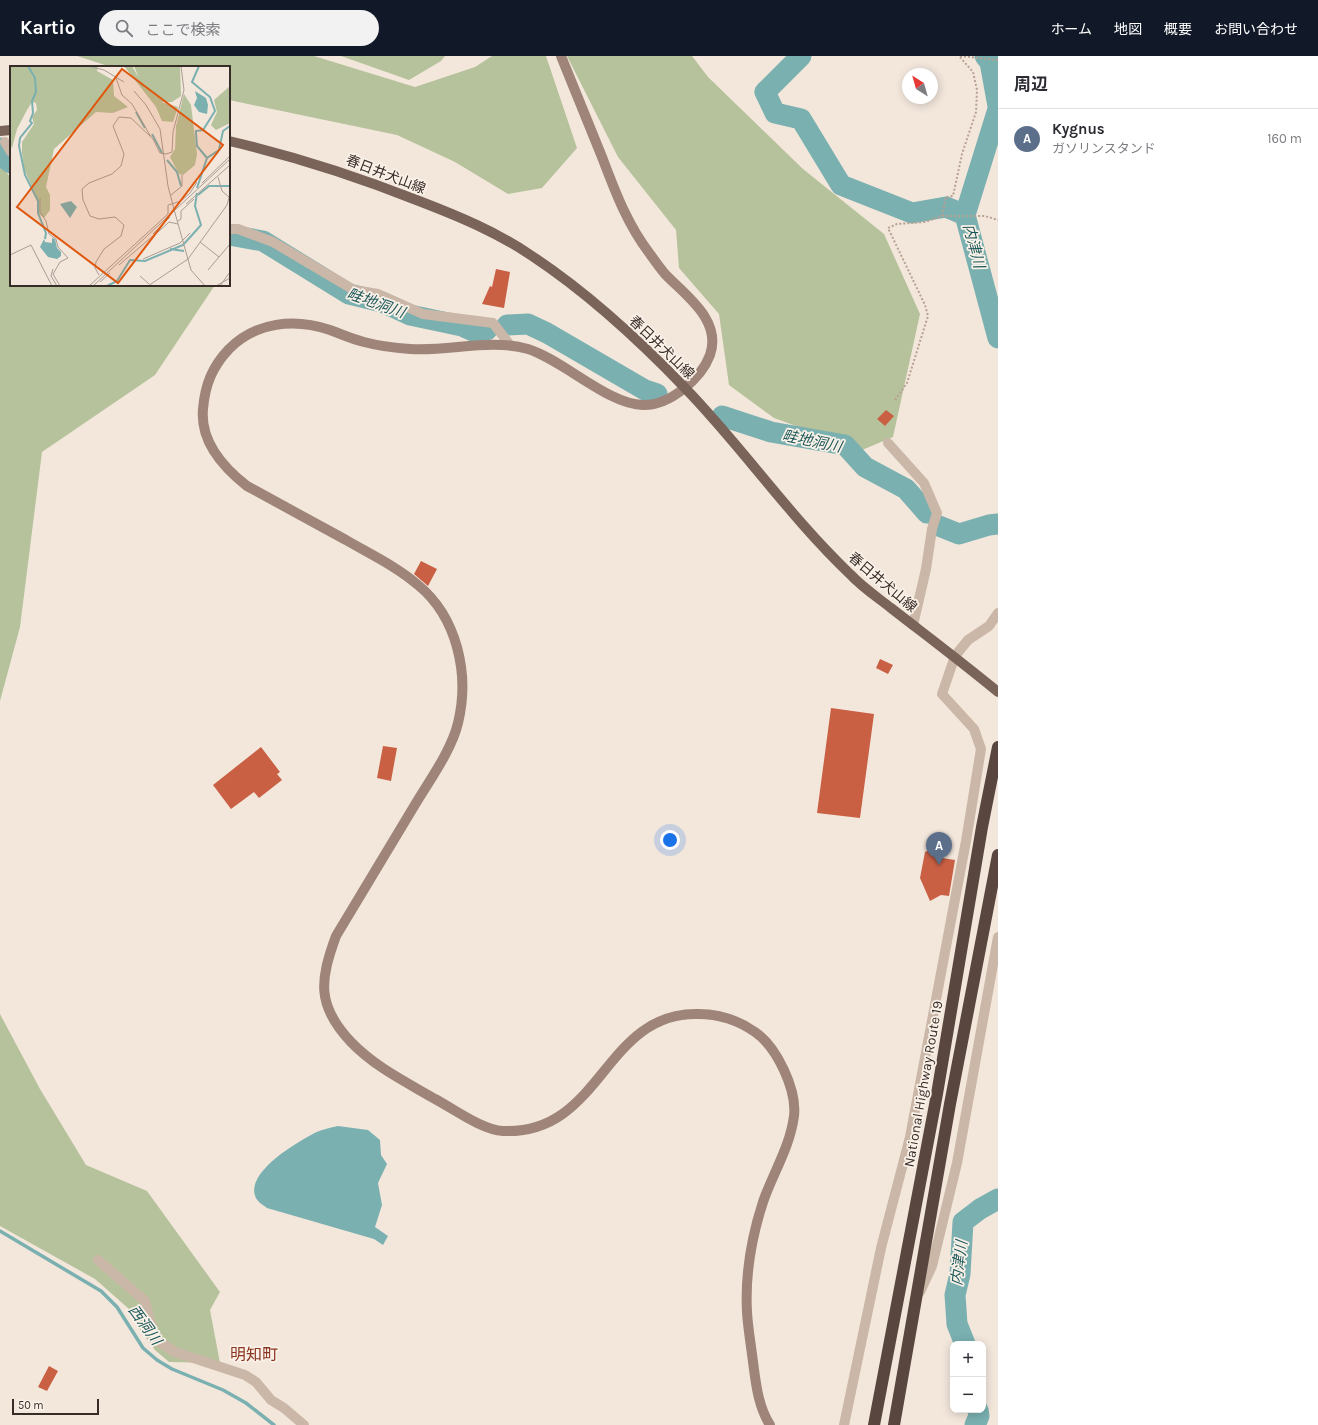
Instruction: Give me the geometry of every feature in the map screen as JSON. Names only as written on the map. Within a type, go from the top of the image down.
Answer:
[{"type":"highway","name":"National Highway Route 19","points":[[874,1425],[936,1102],[982,827],[998,747]]},
{"type":"highway","points":[[894,1425],[914,1303],[950,1104],[998,856]]},
{"type":"main road","points":[[0,131],[10,130]]},
{"type":"main road","name":"春日井犬山線","points":[[230,141],[277,152],[330,168],[470,221],[531,254],[591,298],[686,388],[730,437],[805,528],[851,576],[913,626],[955,656],[998,692]]},
{"type":"street","points":[[562,56],[624,213],[646,249],[664,273],[696,304],[708,321],[712,339],[710,354],[702,370],[686,388],[666,399],[645,406],[625,403],[547,358],[530,350],[510,345],[483,345],[431,351],[385,347],[362,342],[327,329],[299,323],[276,324],[254,331],[234,345],[212,372],[205,390],[202,414],[208,439],[218,458],[231,473],[247,486],[392,566],[419,585],[433,601],[446,621],[457,643],[462,672],[463,698],[458,724],[441,762],[336,936],[327,962],[325,1004],[335,1024],[350,1041],[362,1053],[380,1066],[473,1121],[501,1131],[527,1129],[552,1122],[570,1109],[592,1088],[623,1048],[639,1032],[664,1019],[686,1014],[716,1014],[736,1021],[756,1032],[771,1048],[782,1065],[791,1088],[794,1113],[791,1135],[764,1201],[754,1235],[748,1275],[747,1311],[757,1392],[770,1425]]},
{"type":"street","points":[[5,142],[10,150]]},
{"type":"street","points":[[230,229],[238,228],[274,242],[354,290],[378,294],[423,314],[493,323],[510,345]]},
{"type":"street","points":[[888,443],[924,483],[937,512],[932,529],[926,569],[913,626]]},
{"type":"street","points":[[844,1425],[881,1248],[910,1137],[966,841],[981,749],[974,729],[942,694],[955,656],[968,640],[989,626],[998,614]]},
{"type":"street","points":[[914,1303],[932,1266],[958,1163],[998,937]]},
{"type":"street","points":[[98,1260],[145,1301],[152,1333],[156,1340],[176,1352],[245,1375],[256,1382],[271,1400],[284,1408],[304,1425]]},
{"type":"path","points":[[960,56],[998,60]]},
{"type":"path","points":[[942,216],[946,197],[954,196],[962,154],[976,112],[977,90],[973,72],[960,56]]},
{"type":"path","points":[[895,400],[907,383],[928,316],[925,305],[888,228],[897,224],[925,222],[942,216],[985,216],[998,220]]},
{"type":"green space","points":[[77,56],[314,56],[415,87],[475,67],[492,56],[546,56],[577,148],[542,188],[508,194],[455,162],[397,135],[230,100],[230,66],[108,66]]},
{"type":"green space","points":[[341,56],[445,56],[441,61],[409,80]]},
{"type":"green space","points":[[567,56],[692,56],[708,77],[803,169],[884,234],[920,314],[893,437],[862,450],[774,418],[729,385],[719,314],[679,268],[676,230],[618,157]]},
{"type":"green space","points":[[0,167],[2,167],[10,177],[10,286],[214,286],[155,375],[42,452],[20,627],[0,701]]},
{"type":"green space","points":[[0,1014],[40,1089],[86,1165],[147,1191],[220,1292],[210,1310],[220,1363],[169,1362],[155,1350],[136,1324],[129,1309],[95,1279],[0,1226]]},
{"type":"water","points":[[338,1126],[368,1130],[380,1140],[381,1155],[387,1164],[378,1183],[382,1205],[375,1227],[388,1236],[383,1245],[374,1239],[267,1208],[256,1198],[254,1189],[257,1179],[273,1161],[294,1145],[314,1133]]},
{"type":"building","points":[[496,269],[510,272],[504,308],[482,304],[490,286],[492,287]]},
{"type":"building","points":[[886,410],[894,416],[885,426],[877,419]]},
{"type":"building","points":[[421,561],[437,569],[428,586],[414,574]]},
{"type":"building","points":[[880,659],[893,665],[888,674],[876,668]]},
{"type":"building","points":[[831,708],[874,714],[860,818],[817,813]]},
{"type":"building","points":[[383,746],[397,748],[391,781],[377,778]]},
{"type":"building","points":[[261,747],[280,772],[277,774],[282,780],[259,798],[254,792],[231,809],[213,785]]},
{"type":"building","points":[[939,846],[936,857],[955,860],[949,896],[941,895],[930,901],[920,878],[925,852]]},
{"type":"building","points":[[49,1366],[58,1371],[47,1391],[38,1387]]},
{"type":"waterway","points":[[801,56],[765,92],[775,113],[801,119],[841,185],[912,213],[946,207],[965,215]]},
{"type":"waterway","name":"内津川","points":[[985,56],[990,62],[998,106]]},
{"type":"waterway","name":"内津川","points":[[998,109],[965,215],[998,338]]},
{"type":"waterway","name":"畦地洞川","points":[[0,148],[10,162]]},
{"type":"waterway","name":"畦地洞川","points":[[230,235],[263,241],[349,294],[382,302],[410,315],[462,326],[475,332],[487,330]]},
{"type":"waterway","name":"畦地洞川","points":[[507,325],[528,324],[547,333],[645,390],[657,394]]},
{"type":"waterway","name":"畦地洞川","points":[[722,416],[771,432],[845,445],[865,467],[906,489],[927,513]]},
{"type":"waterway","name":"畦地洞川","points":[[939,526],[959,534],[989,525],[998,524]]},
{"type":"waterway","name":"内津川","points":[[964,1341],[957,1324],[955,1295],[960,1274],[963,1222],[980,1209],[998,1199]]},
{"type":"waterway","name":"西洞川","points":[[0,1231],[101,1291],[117,1307],[143,1348],[157,1360],[172,1369],[223,1390],[246,1403],[274,1425]]},
{"type":"waterway","name":"内津川","points":[[975,1425],[979,1416],[978,1413]]},
{"type":"place","name":"Kygnus","points":[[939,865]]},
{"type":"district","name":"明知町","points":[[254,1354]]}]
